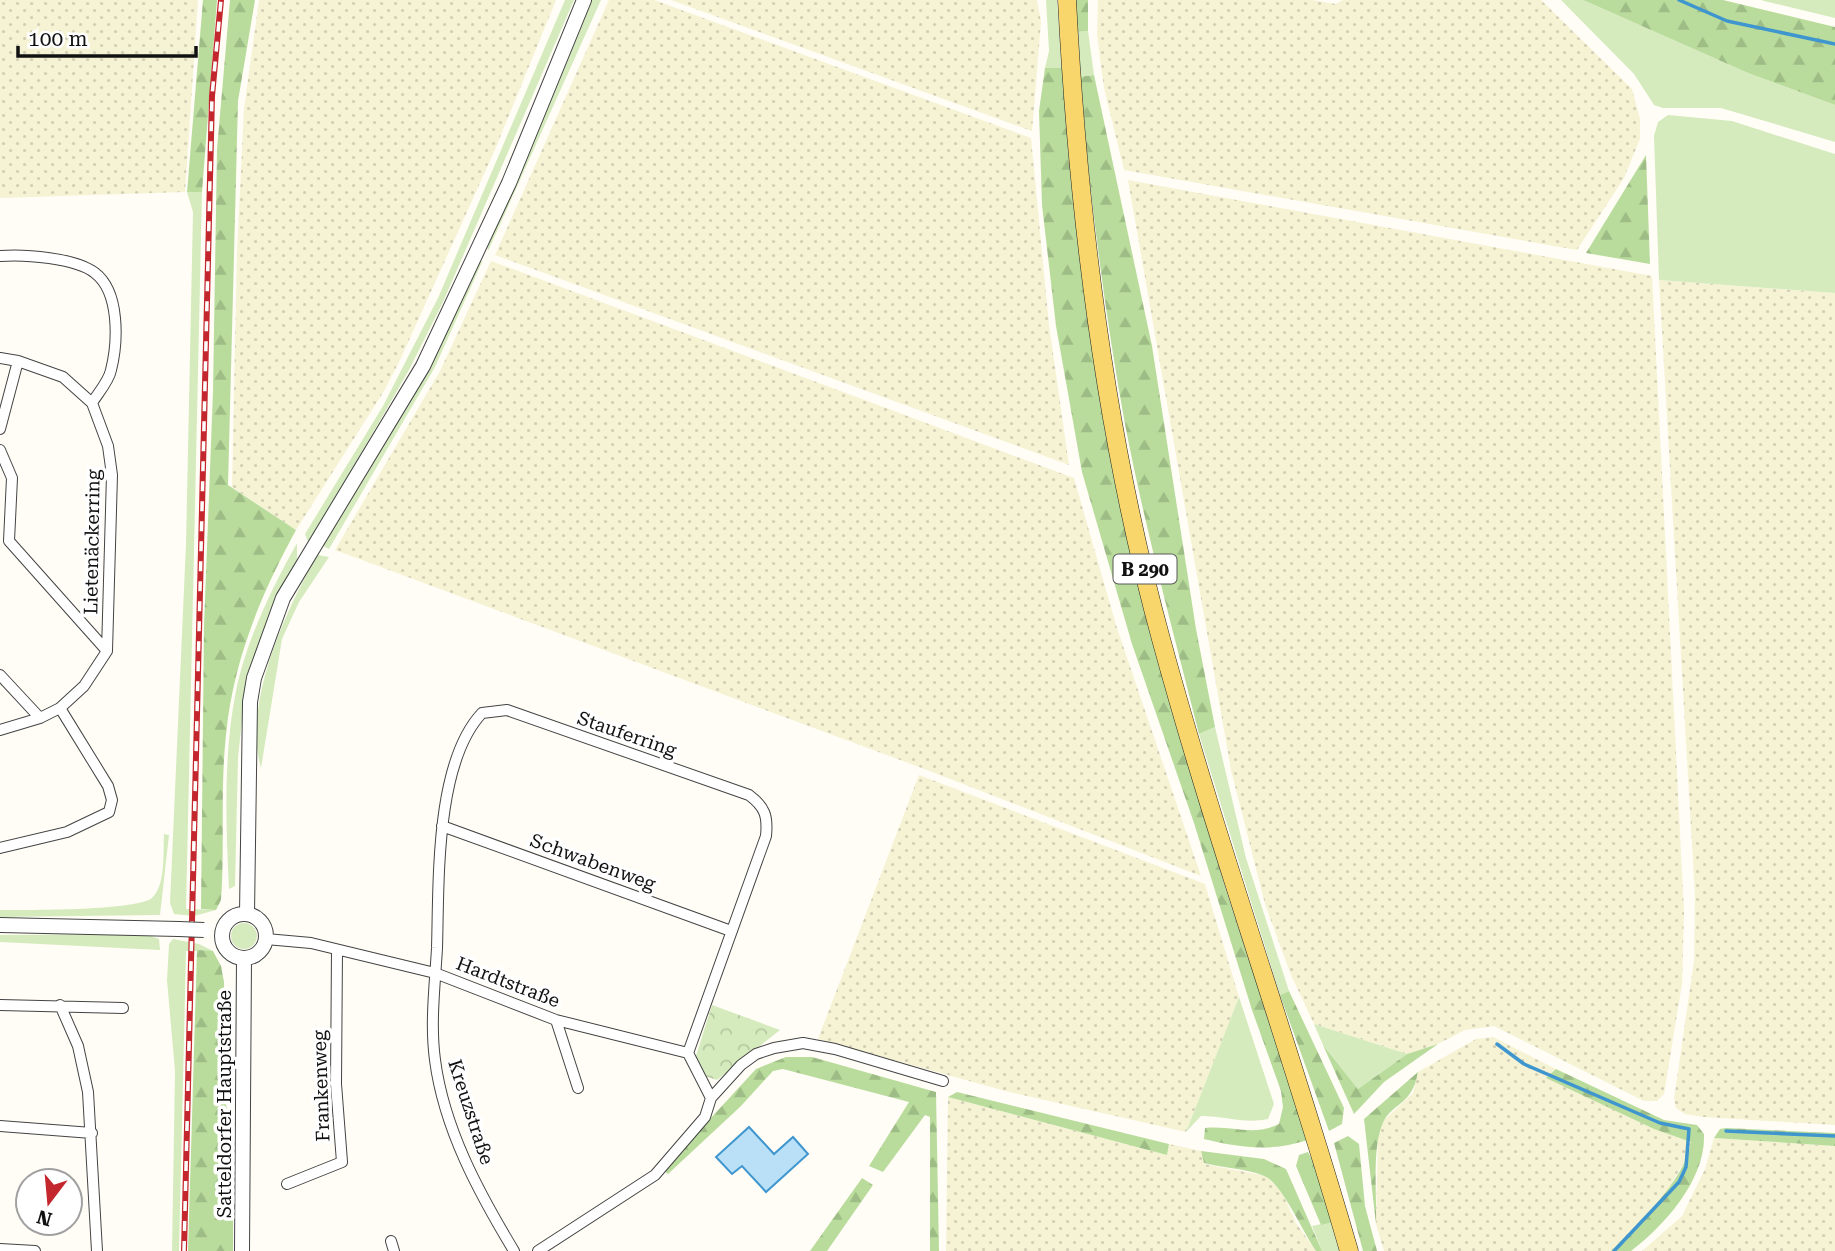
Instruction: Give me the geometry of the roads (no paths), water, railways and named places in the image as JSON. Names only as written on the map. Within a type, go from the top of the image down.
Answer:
[{"type":"main road","name":"B 290","points":[[1067,0],[1072,104],[1091,283],[1120,460],[1160,636],[1209,808],[1349,1251]]},
{"type":"street","points":[[247,914],[247,740],[250,702],[261,657],[283,598],[423,366],[509,183],[584,0]]},
{"type":"street","points":[[0,256],[43,258],[72,264],[94,272],[107,286],[115,325],[111,372],[92,403]]},
{"type":"street","name":"Lietenäckerring","points":[[0,358],[18,361],[62,377],[92,403],[108,446],[112,475],[107,651]]},
{"type":"street","points":[[0,429],[18,361]]},
{"type":"street","points":[[0,450],[12,478],[9,541],[107,651],[84,686],[60,708],[40,718],[0,730]]},
{"type":"street","points":[[0,675],[40,718]]},
{"type":"street","points":[[0,848],[67,832],[110,812],[112,800],[108,786],[60,708]]},
{"type":"street","name":"Stauferring","points":[[435,973],[442,826],[452,776],[468,728],[482,713],[507,710],[749,795],[763,806],[768,821],[766,836],[688,1054]]},
{"type":"street","name":"Schwabenweg","points":[[442,826],[731,931]]},
{"type":"street","points":[[247,914],[263,924],[266,939],[257,954],[244,958],[226,948],[223,933],[233,917],[247,914]]},
{"type":"street","points":[[0,925],[179,929],[223,933]]},
{"type":"street","name":"Hardtstraße","points":[[266,939],[337,950],[435,973],[556,1020],[688,1054]]},
{"type":"street","name":"Frankenweg","points":[[287,1184],[342,1162],[336,1084],[337,950]]},
{"type":"street","name":"Satteldorfer Hauptstraße","points":[[242,1251],[244,958]]},
{"type":"street","name":"Kreuzstraße","points":[[435,973],[435,1061],[447,1109],[475,1182],[514,1251]]},
{"type":"street","points":[[0,1005],[124,1008]]},
{"type":"street","points":[[60,1005],[78,1046],[88,1092],[97,1251]]},
{"type":"street","points":[[556,1020],[578,1088]]},
{"type":"street","points":[[538,1251],[655,1175],[705,1117],[711,1098],[741,1065],[756,1054],[795,1044],[835,1049],[943,1081]]},
{"type":"street","points":[[688,1054],[711,1098]]},
{"type":"street","points":[[0,1126],[92,1133]]},
{"type":"street","points":[[0,1249],[35,1251]]},
{"type":"water","points":[[749,1127],[774,1154],[793,1137],[808,1154],[766,1192],[742,1166],[732,1174],[716,1157]]},
{"type":"waterway","points":[[1679,0],[1727,21],[1835,44]]},
{"type":"waterway","points":[[1497,1044],[1524,1064],[1660,1123],[1689,1129],[1686,1167],[1679,1182],[1614,1251]]},
{"type":"waterway","points":[[1726,1131],[1835,1136]]},
{"type":"railway","points":[[184,1251],[212,96],[221,0]]}]
